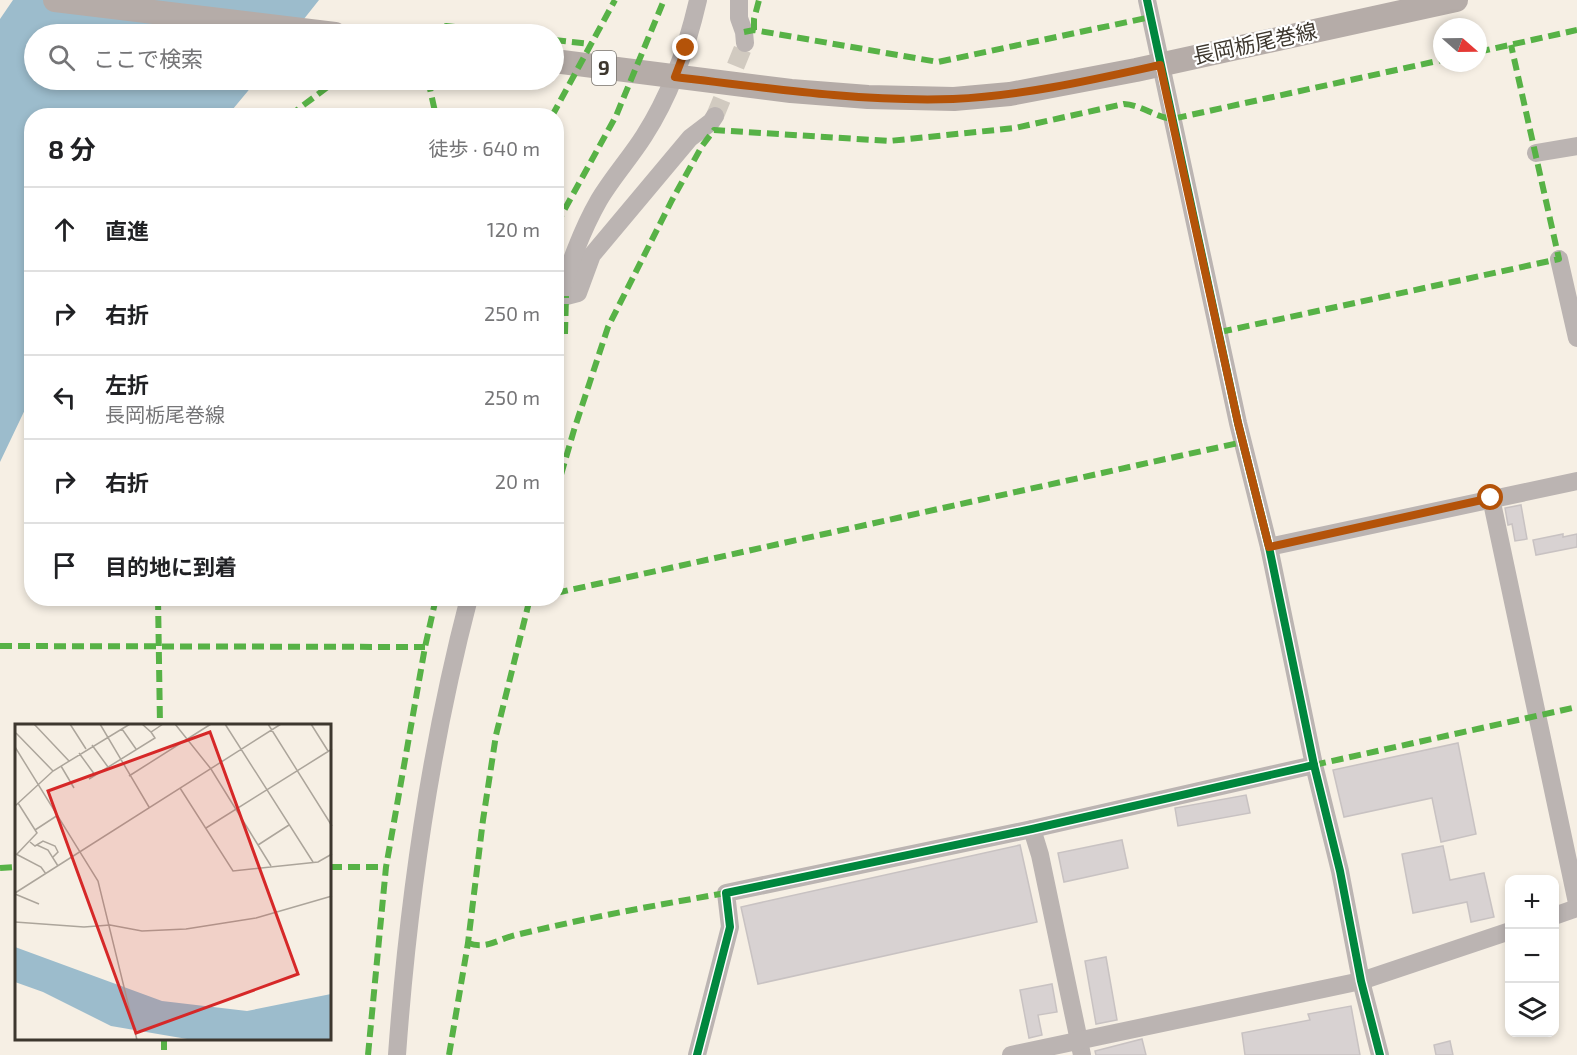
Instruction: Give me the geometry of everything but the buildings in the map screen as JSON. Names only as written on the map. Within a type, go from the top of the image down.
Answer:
[{"type":"main road","points":[[55,0],[253,24]]},
{"type":"main road","name":"長岡栃尾巻線","points":[[564,63],[791,91],[868,97],[954,99],[1010,94],[1160,65],[1413,5],[1456,0]]},
{"type":"street","points":[[564,284],[576,247],[600,200],[644,137],[664,75],[686,48],[698,0]]},
{"type":"street","points":[[739,0],[739,18],[745,43]]},
{"type":"street","points":[[1147,0],[1238,423],[1269,547],[1314,765],[1340,871],[1361,981],[1380,1055]]},
{"type":"street","points":[[564,299],[578,293],[592,255],[690,138],[711,122],[715,116]]},
{"type":"street","points":[[1536,153],[1577,146]]},
{"type":"street","points":[[1559,259],[1573,300],[1577,338]]},
{"type":"street","points":[[1269,547],[1577,481]]},
{"type":"street","points":[[1491,498],[1577,903]]},
{"type":"street","points":[[397,1055],[409,928],[423,825],[442,720],[467,606]]},
{"type":"street","points":[[697,1055],[730,927],[726,893],[1032,829],[1314,765]]},
{"type":"street","points":[[1032,829],[1081,1048]]},
{"type":"street","points":[[1559,914],[1577,908]]},
{"type":"street","points":[[1011,1055],[1081,1048],[1361,981],[1505,932]]},
{"type":"water","points":[[13,0],[319,0],[300,24],[24,24],[24,90],[249,90],[234,108],[24,108],[24,412],[0,462],[0,19]]},
{"type":"tunnel","points":[[715,116],[745,43]]},
{"type":"marked path","points":[[556,108],[615,0]]},
{"type":"marked path","points":[[564,210],[616,116],[664,0]]},
{"type":"marked path","points":[[754,30],[754,19],[759,0]]},
{"type":"marked path","points":[[744,32],[754,30],[938,62],[1151,17]]},
{"type":"marked path","points":[[1487,50],[1577,30]]},
{"type":"marked path","points":[[564,41],[591,44]]},
{"type":"marked path","points":[[1220,332],[1559,259],[1511,45]]},
{"type":"marked path","points":[[564,464],[608,327],[672,200],[702,146],[714,130],[889,141],[1015,128],[1124,104],[1137,106],[1172,119],[1433,62]]},
{"type":"marked path","points":[[300,108],[324,90]]},
{"type":"marked path","points":[[430,90],[434,108]]},
{"type":"marked path","points":[[565,334],[566,296]]},
{"type":"marked path","points":[[564,591],[1243,442]]},
{"type":"marked path","points":[[158,606],[160,724]]},
{"type":"marked path","points":[[368,1055],[386,867],[434,606]]},
{"type":"marked path","points":[[449,1055],[468,943],[496,735],[528,606]]},
{"type":"marked path","points":[[0,646],[425,647]]},
{"type":"marked path","points":[[1314,765],[1577,707]]},
{"type":"marked path","points":[[0,868],[15,867]]},
{"type":"marked path","points":[[332,867],[386,867]]},
{"type":"marked path","points":[[468,943],[486,945],[516,935],[568,923],[726,893]]},
{"type":"marked path","points":[[164,1040],[164,1055]]},
{"type":"cycle path","points":[[1147,0],[1238,423],[1269,547],[1314,765],[1340,871],[1361,981],[1380,1055]]},
{"type":"cycle path","points":[[697,1055],[730,927],[726,893],[1032,829],[1314,765]]},
{"type":"route","points":[[686,48],[675,77],[791,91],[915,99],[954,99],[1010,94],[1160,65],[1238,423],[1269,547],[1491,498]]}]
